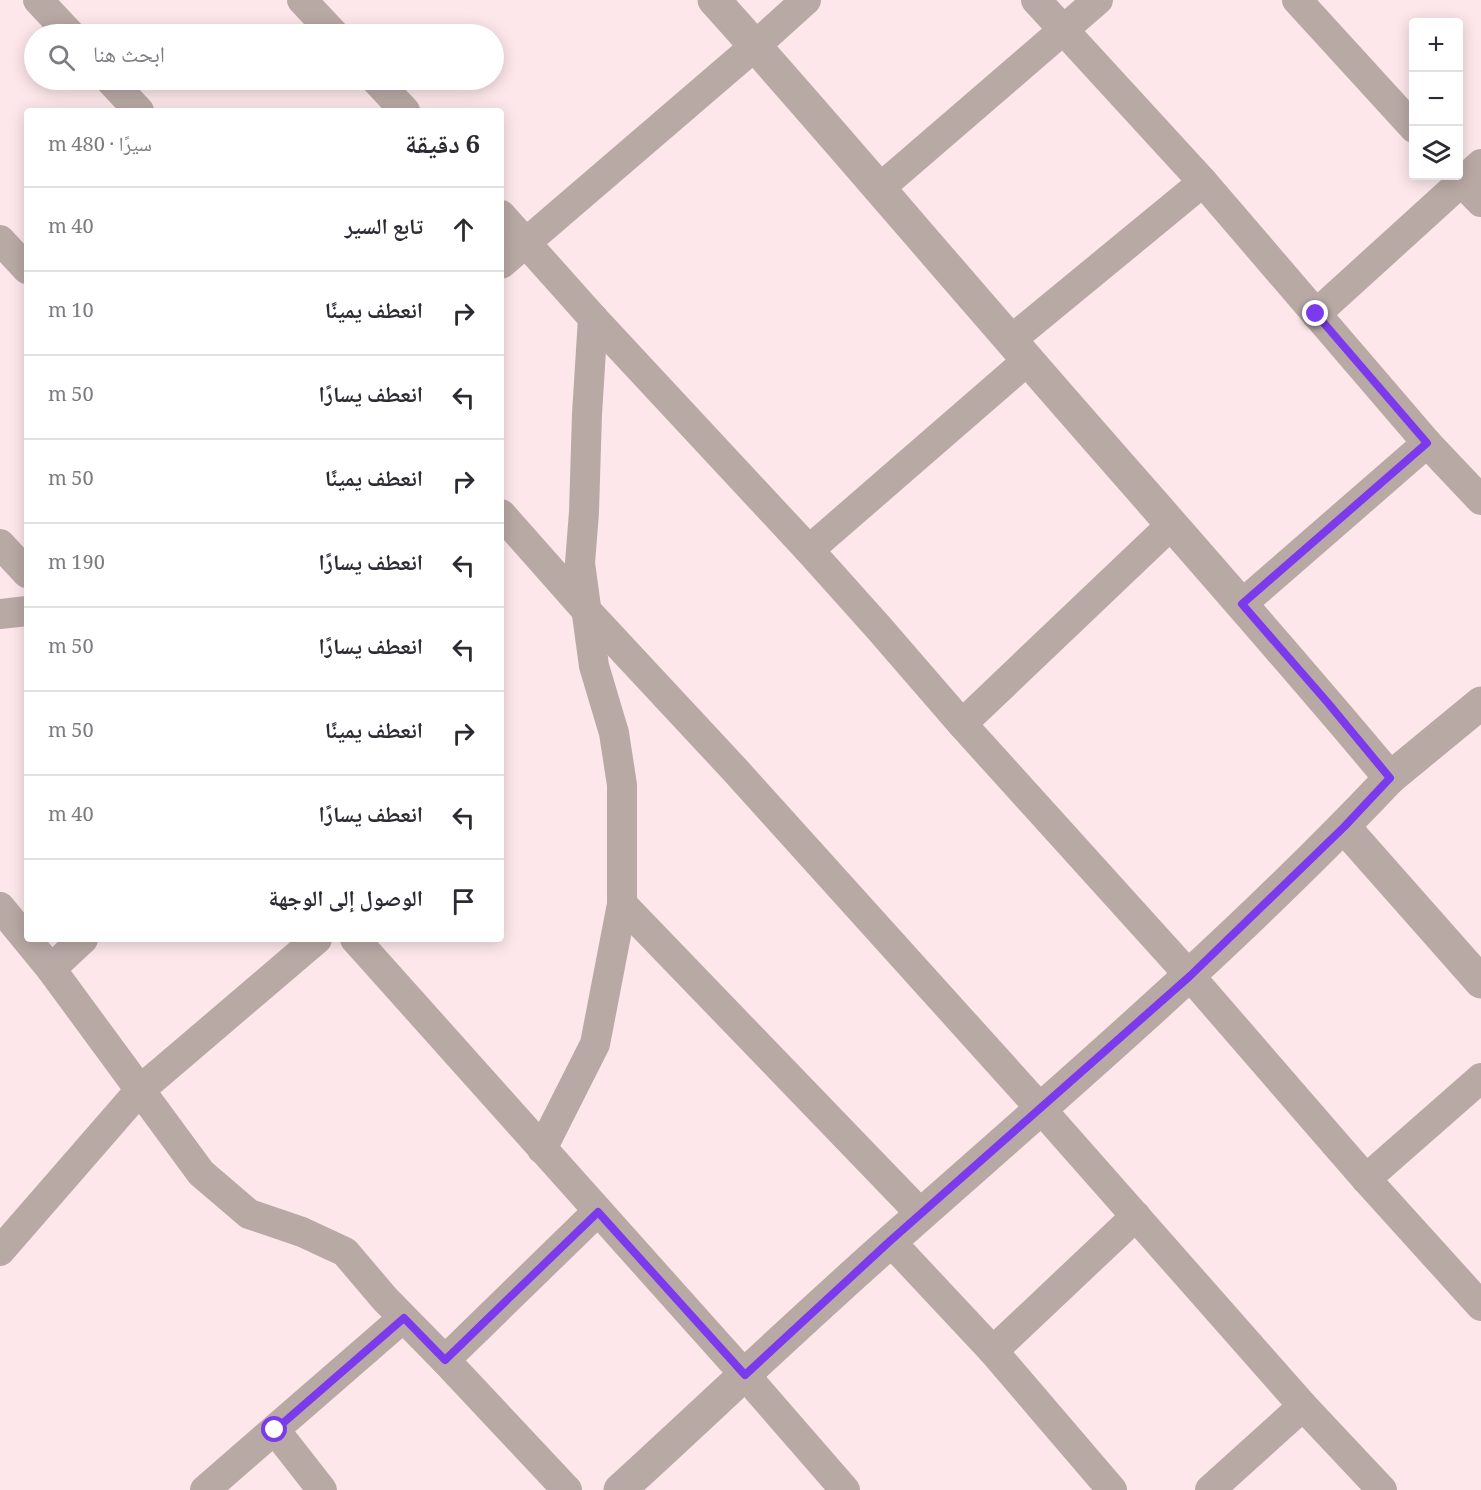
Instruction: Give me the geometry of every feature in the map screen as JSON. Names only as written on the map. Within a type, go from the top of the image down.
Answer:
[{"type":"street","points":[[38,0],[61,24]]},
{"type":"street","points":[[302,0],[325,24]]},
{"type":"street","points":[[714,0],[1242,604],[1390,778]]},
{"type":"street","points":[[504,262],[806,0]]},
{"type":"street","points":[[1036,0],[1203,182],[1427,443],[1481,500]]},
{"type":"street","points":[[880,188],[1098,0]]},
{"type":"street","points":[[1297,0],[1411,126]]},
{"type":"street","points":[[119,90],[136,108]]},
{"type":"street","points":[[385,90],[402,108]]},
{"type":"street","points":[[1316,314],[1470,181]]},
{"type":"street","points":[[809,550],[1019,350],[1203,182]]},
{"type":"street","points":[[504,218],[592,318],[809,550],[1481,1306]]},
{"type":"street","points":[[0,240],[24,266]]},
{"type":"street","points":[[542,1149],[595,1044],[622,904],[622,785],[615,733],[594,666],[580,563],[592,318]]},
{"type":"street","points":[[1242,604],[1427,443]]},
{"type":"street","points":[[504,517],[1041,1108],[1303,1406],[1382,1490]]},
{"type":"street","points":[[962,724],[1172,525]]},
{"type":"street","points":[[0,544],[24,570]]},
{"type":"street","points":[[0,614],[24,611]]},
{"type":"street","points":[[621,1490],[890,1241],[1190,976],[1344,827],[1390,778],[1481,704]]},
{"type":"street","points":[[1344,827],[1481,982]]},
{"type":"street","points":[[622,904],[921,1214]]},
{"type":"street","points":[[0,907],[24,936]]},
{"type":"street","points":[[29,942],[201,1173],[249,1214],[302,1232],[345,1252],[385,1299],[567,1490]]},
{"type":"street","points":[[51,969],[80,942]]},
{"type":"street","points":[[0,1251],[140,1090],[313,942]]},
{"type":"street","points":[[358,942],[845,1490]]},
{"type":"street","points":[[1366,1179],[1481,1078]]},
{"type":"street","points":[[445,1360],[598,1212]]},
{"type":"street","points":[[993,1351],[1136,1216]]},
{"type":"street","points":[[890,1241],[993,1351],[1112,1490]]},
{"type":"street","points":[[205,1490],[404,1318]]},
{"type":"street","points":[[1210,1490],[1303,1406]]},
{"type":"street","points":[[275,1430],[322,1490]]},
{"type":"route","points":[[275,1430],[404,1318],[445,1360],[598,1212],[745,1375],[890,1241],[1190,976],[1344,827],[1390,778],[1242,604],[1427,443],[1316,314]]}]
